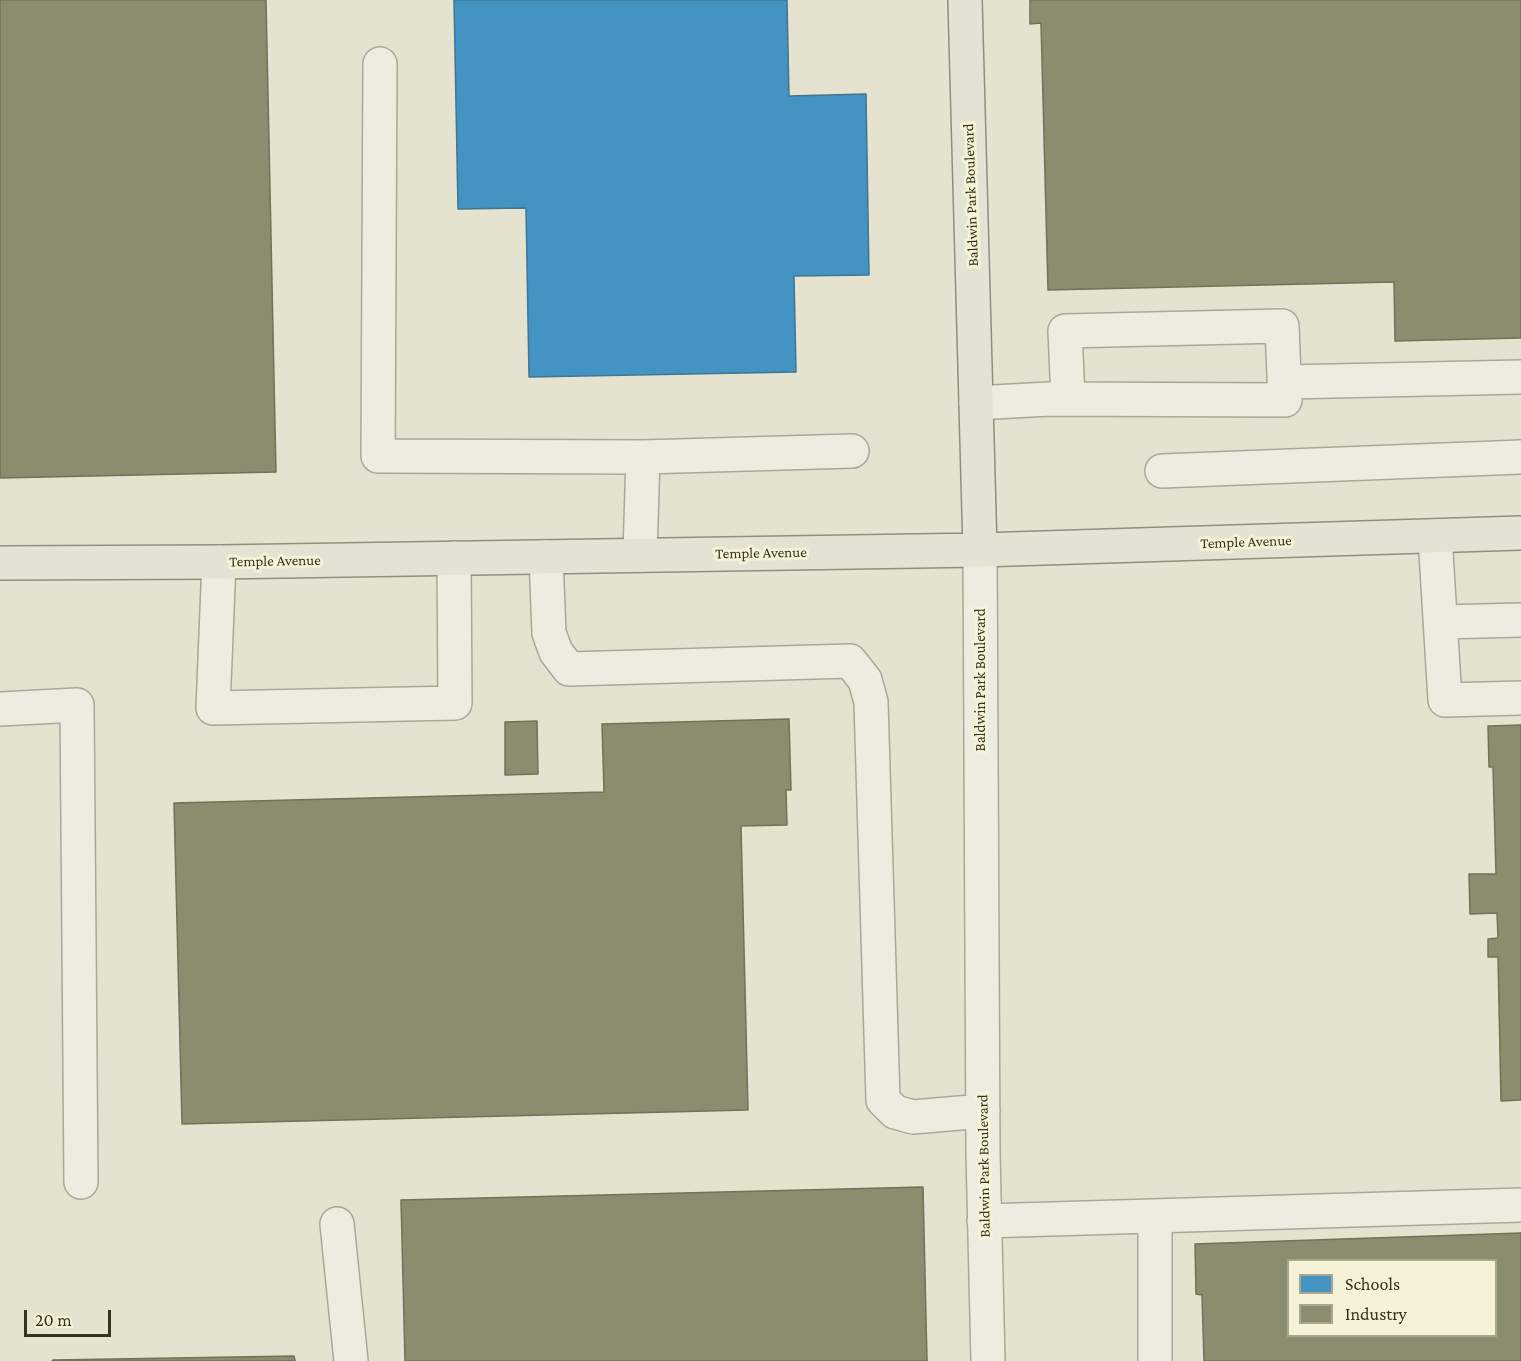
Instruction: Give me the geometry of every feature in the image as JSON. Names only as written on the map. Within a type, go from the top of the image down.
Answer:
[{"type":"main road","name":"Baldwin Park Boulevard","points":[[965,0],[980,550]]},
{"type":"main road","name":"Temple Avenue","points":[[0,569],[219,562],[980,550],[1521,533]]},
{"type":"street","points":[[380,64],[378,456],[643,457],[852,451]]},
{"type":"street","points":[[976,403],[1068,399],[1285,400],[1282,326],[1065,331],[1068,399]]},
{"type":"street","points":[[1286,382],[1521,377]]},
{"type":"street","points":[[1162,471],[1521,456]]},
{"type":"street","points":[[640,555],[643,457]]},
{"type":"street","points":[[1436,536],[1445,700],[1521,698]]},
{"type":"street","name":"Baldwin Park Boulevard","points":[[980,550],[982,1111],[988,1361]]},
{"type":"street","points":[[546,556],[549,633],[556,652],[569,669],[850,661],[865,680],[872,702],[883,1100],[896,1112],[913,1117],[982,1111]]},
{"type":"street","points":[[219,562],[213,708],[455,704],[454,558]]},
{"type":"street","points":[[1441,622],[1521,620]]},
{"type":"street","points":[[0,709],[77,705],[81,1182]]},
{"type":"street","points":[[984,1221],[1521,1205]]},
{"type":"street","points":[[1155,1216],[1155,1361]]},
{"type":"street","points":[[337,1224],[351,1361]]},
{"type":"building: Schools","points":[[454,0],[787,0],[789,96],[866,94],[869,275],[794,276],[796,372],[529,377],[526,208],[458,209]]},
{"type":"building: Industry","points":[[0,0],[266,0],[276,472],[0,478]]},
{"type":"building: Industry","points":[[1030,0],[1521,0],[1521,338],[1395,341],[1394,282],[1048,290],[1041,23],[1030,24]]},
{"type":"building: Industry","points":[[789,719],[791,790],[786,790],[787,825],[741,826],[748,1110],[182,1124],[174,803],[604,792],[602,724]]},
{"type":"building: Industry","points":[[537,721],[538,774],[505,775],[505,722]]},
{"type":"building: Industry","points":[[1521,725],[1521,1100],[1501,1101],[1498,957],[1488,957],[1488,939],[1498,938],[1497,913],[1470,914],[1469,874],[1496,874],[1493,767],[1489,767],[1488,726]]},
{"type":"building: Industry","points":[[923,1187],[927,1361],[405,1361],[401,1200]]},
{"type":"building: Industry","points":[[1521,1233],[1521,1361],[1204,1361],[1202,1295],[1196,1294],[1195,1244]]},
{"type":"building: Industry","points":[[294,1356],[295,1361],[52,1361],[53,1360]]}]
